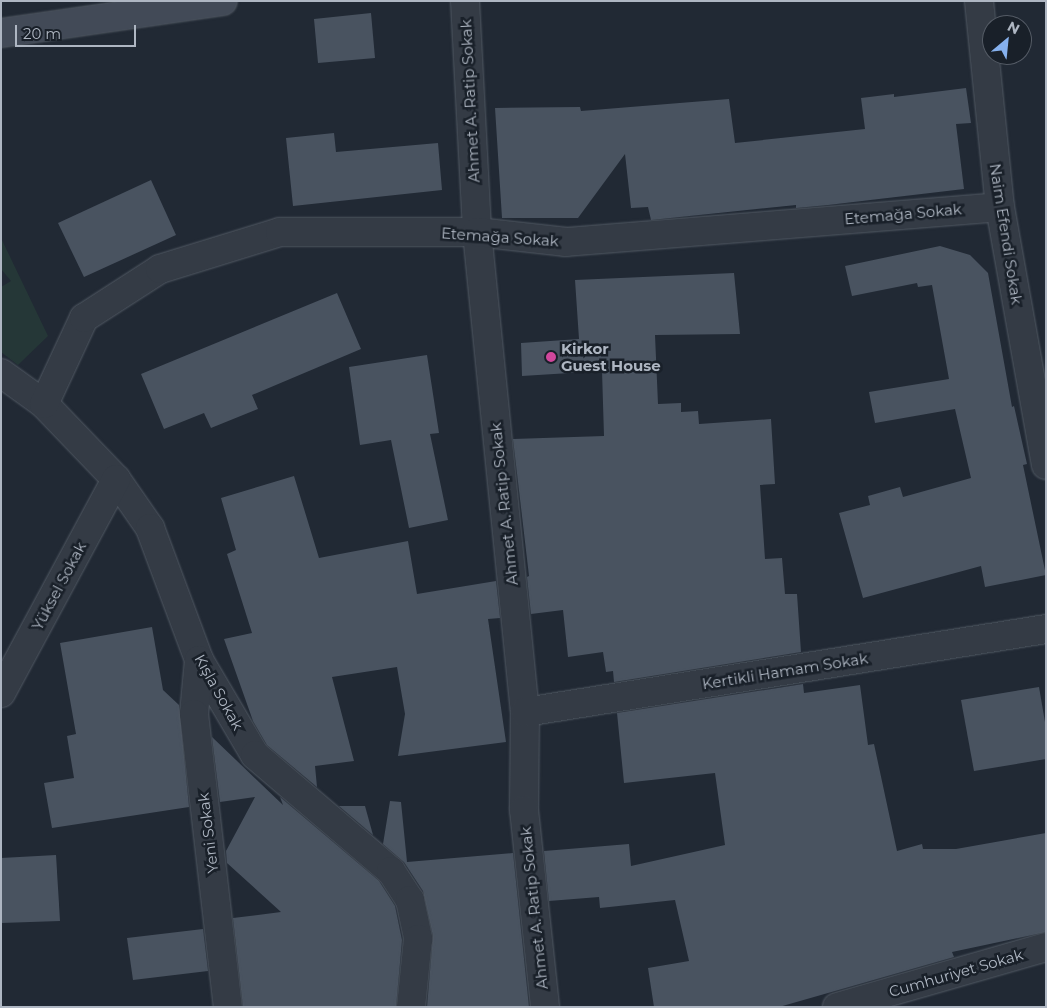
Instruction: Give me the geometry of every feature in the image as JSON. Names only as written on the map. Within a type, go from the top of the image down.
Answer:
[{"type":"street","points":[[1,33],[224,1]]},
{"type":"street","name":"Ahmet A. Ratip Sokak","points":[[465,1],[477,232],[525,712],[524,810],[545,1007]]},
{"type":"street","name":"Naim Efendi Sokak","points":[[979,1],[1000,207],[1046,465]]},
{"type":"street","name":"Etemağa Sokak","points":[[44,404],[84,318],[160,269],[280,232],[477,232],[566,242],[1000,207]]},
{"type":"street","name":"Kışla Sokak","points":[[1,373],[44,404],[116,479],[150,528],[199,660],[255,755],[391,871],[410,900],[418,939],[411,1007]]},
{"type":"street","name":"Yüksel Sokak","points":[[1,693],[116,479]]},
{"type":"street","name":"Kertikli Hamam Sokak","points":[[525,712],[1046,629]]},
{"type":"street","name":"Yeni Sokak","points":[[199,660],[194,714],[228,1007]]},
{"type":"street","name":"Cumhuriyet Sokak","points":[[837,1007],[1046,947]]},
{"type":"shaded area","points":[[1,238],[48,336],[18,365],[1,352],[1,287],[11,281],[1,269]]},
{"type":"building","points":[[371,13],[375,58],[318,63],[314,19]]},
{"type":"building","points":[[966,88],[971,123],[956,124],[964,189],[828,205],[796,208],[796,205],[651,220],[648,207],[631,208],[625,154],[578,218],[502,218],[495,108],[580,107],[581,111],[729,99],[735,143],[865,129],[861,98],[894,94],[894,97]]},
{"type":"building","points":[[334,133],[336,152],[438,143],[442,190],[293,206],[286,138]]},
{"type":"building","points":[[151,180],[176,235],[84,277],[58,223]]},
{"type":"building","points":[[940,246],[970,255],[988,273],[1012,407],[1014,406],[1027,464],[1023,465],[1046,575],[985,587],[981,566],[863,598],[839,513],[870,505],[868,496],[900,487],[903,497],[971,478],[955,409],[875,423],[869,392],[949,379],[932,285],[918,287],[917,283],[852,296],[845,266]]},
{"type":"building","points":[[734,273],[740,334],[655,335],[658,404],[681,403],[681,412],[698,411],[699,424],[771,419],[775,484],[760,485],[765,559],[782,558],[785,594],[797,594],[801,652],[614,682],[613,671],[606,672],[603,652],[568,657],[563,610],[531,614],[527,577],[529,576],[513,439],[604,436],[602,371],[522,376],[521,343],[579,339],[575,280]]},
{"type":"building","points":[[337,293],[361,349],[252,395],[258,409],[211,428],[204,413],[164,429],[141,374]]},
{"type":"building","points":[[427,355],[439,433],[430,434],[448,520],[409,528],[391,440],[360,445],[349,367]]},
{"type":"building","points":[[294,476],[319,558],[408,541],[417,594],[496,581],[500,618],[488,619],[506,742],[398,756],[405,714],[397,667],[332,677],[354,761],[315,766],[317,787],[267,745],[253,721],[224,639],[252,633],[227,554],[236,550],[221,498]]},
{"type":"building","points":[[152,627],[163,690],[179,705],[189,807],[52,828],[44,783],[74,778],[67,736],[76,734],[60,643]]},
{"type":"building","points":[[803,684],[804,693],[860,685],[868,745],[874,744],[897,851],[922,844],[923,849],[956,849],[1046,833],[1046,932],[952,952],[954,957],[779,1007],[654,1007],[648,968],[689,961],[675,900],[600,908],[599,897],[549,901],[544,851],[629,844],[631,866],[725,845],[715,773],[624,783],[617,713]]},
{"type":"building","points":[[1039,687],[1046,728],[1046,759],[974,771],[961,700]]},
{"type":"building","points":[[212,737],[283,805],[280,797],[379,881],[395,906],[402,940],[396,1007],[243,1007],[233,918],[281,912],[227,863],[226,851],[255,797],[220,802]]},
{"type":"building","points":[[390,801],[401,802],[407,862],[513,853],[529,1007],[427,1007],[433,936],[423,891],[404,862],[383,844]]},
{"type":"building","points":[[339,806],[365,806],[373,835]]},
{"type":"building","points":[[56,855],[60,921],[1,923],[1,858]]},
{"type":"building","points":[[203,929],[208,971],[133,980],[127,938]]},
{"type":"place","name":"Kirkor Guest House","points":[[551,357]]}]
